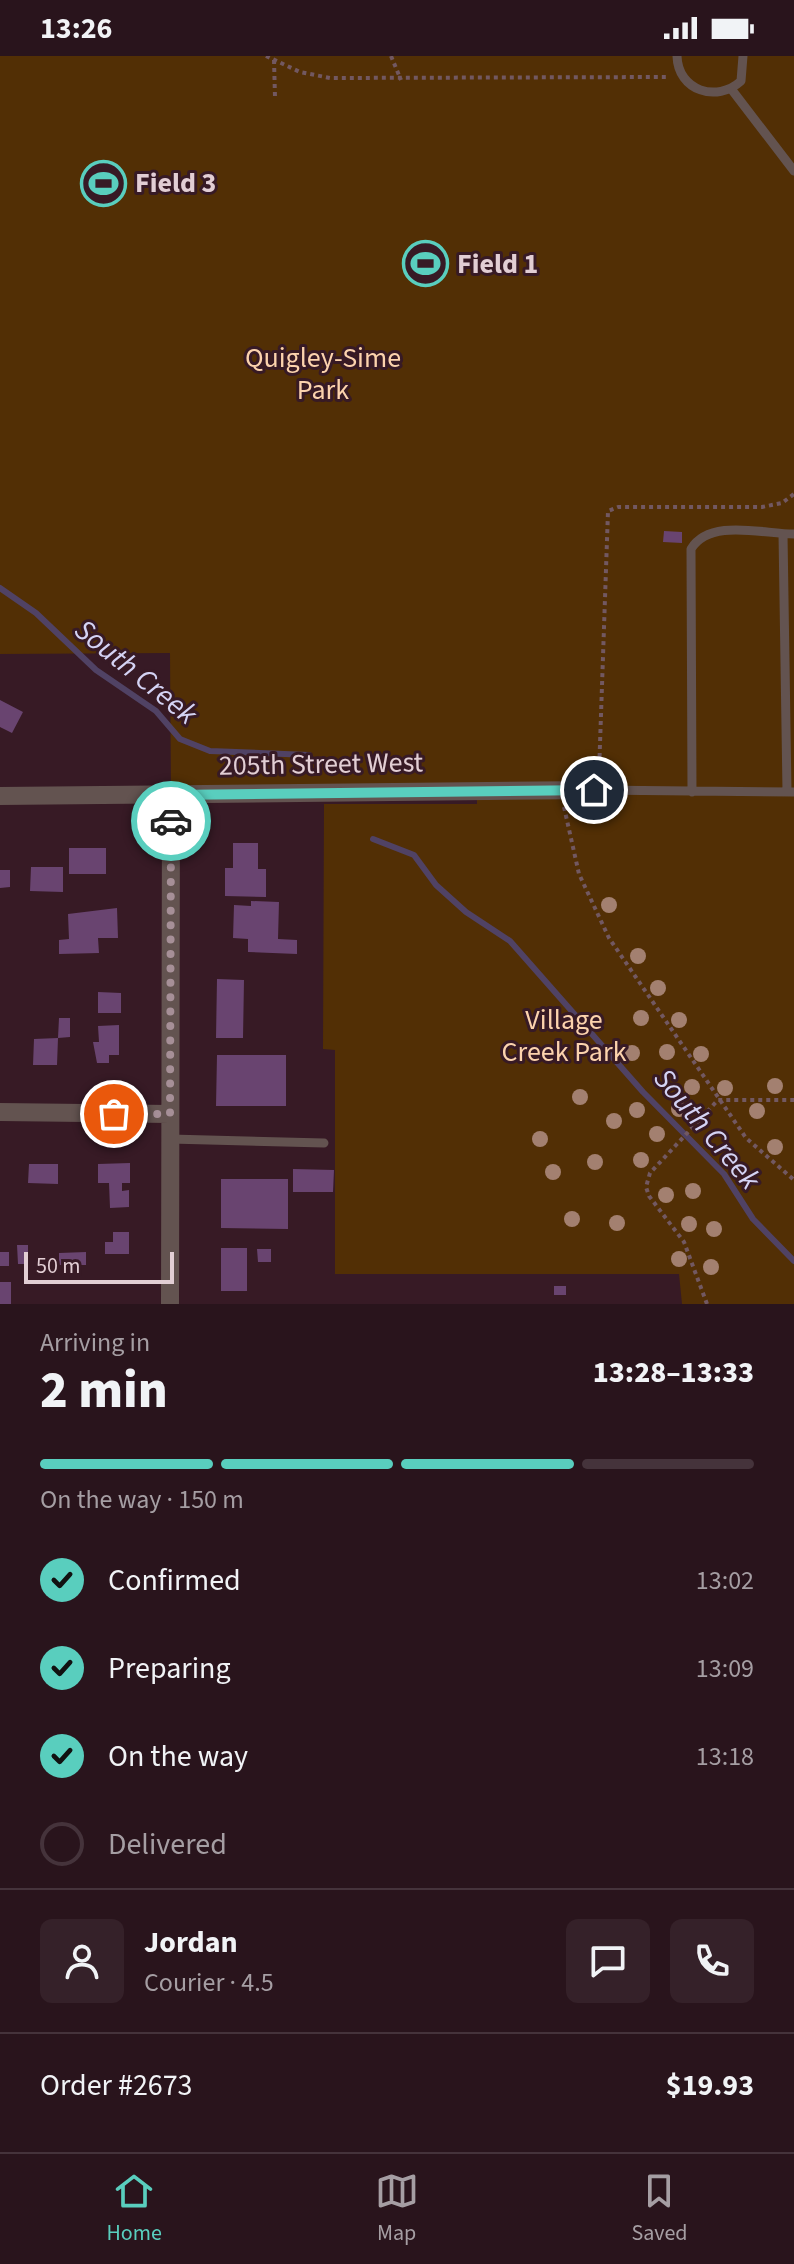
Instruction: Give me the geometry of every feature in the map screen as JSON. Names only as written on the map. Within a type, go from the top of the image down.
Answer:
[{"type":"street","name":"205th Street West","points":[[0,796],[594,790]]},
{"type":"street","points":[[170,1304],[171,795]]},
{"type":"street","points":[[0,1112],[170,1114]]},
{"type":"lane","points":[[677,56],[681,77],[701,91],[732,90],[741,81],[743,56]]},
{"type":"lane","points":[[732,90],[794,171]]},
{"type":"lane","points":[[594,790],[692,792],[790,792],[789,534],[712,532],[696,541],[691,549],[692,792]]},
{"type":"lane","points":[[170,1139],[324,1143]]},
{"type":"path","points":[[266,56],[300,72],[330,78],[681,77]]},
{"type":"path","points":[[391,56],[401,80]]},
{"type":"path","points":[[274,60],[275,97]]},
{"type":"path","points":[[594,790],[601,766],[608,511],[618,507],[762,507],[782,503],[794,494]]},
{"type":"path","points":[[561,788],[573,857],[595,914],[746,1138],[794,1180]]},
{"type":"path","points":[[707,1304],[684,1242],[656,1207],[646,1187],[650,1173],[661,1157],[718,1100],[794,1100]]},
{"type":"green space","name":"Quigley-Sime Park","points":[[0,56],[794,56],[794,1304],[682,1304],[679,1274],[335,1274],[335,1050],[323,1049],[324,804],[477,804],[477,789],[171,795],[170,653],[0,654]]},
{"type":"building","points":[[664,531],[682,532],[682,543],[663,542]]},
{"type":"building","points":[[0,700],[23,712],[12,733],[0,727]]},
{"type":"building","points":[[233,843],[258,843],[258,869],[266,869],[266,897],[225,896],[225,868],[233,868]]},
{"type":"building","points":[[69,848],[106,848],[106,874],[69,874]]},
{"type":"building","points":[[31,867],[63,867],[63,892],[30,891]]},
{"type":"building","points":[[0,870],[10,870],[10,887],[0,888]]},
{"type":"building","points":[[251,901],[279,902],[278,939],[297,940],[297,954],[248,952],[248,939],[233,938],[234,905],[251,906]]},
{"type":"building","points":[[117,908],[118,938],[98,938],[99,953],[59,954],[59,940],[69,939],[68,914]]},
{"type":"building","points":[[217,979],[244,980],[243,1038],[216,1038]]},
{"type":"building","points":[[98,992],[121,993],[121,1013],[98,1013]]},
{"type":"building","points":[[59,1018],[70,1018],[70,1037],[58,1038]]},
{"type":"building","points":[[119,1025],[119,1055],[109,1055],[109,1063],[97,1063],[93,1042],[99,1042],[98,1026]]},
{"type":"building","points":[[58,1038],[57,1065],[33,1065],[34,1039]]},
{"type":"building","points":[[217,1055],[286,1055],[286,1106],[216,1106]]},
{"type":"building","points":[[130,1163],[130,1183],[122,1183],[122,1191],[129,1190],[129,1207],[110,1208],[109,1183],[98,1183],[98,1164]]},
{"type":"building","points":[[29,1164],[58,1164],[58,1184],[28,1183]]},
{"type":"building","points":[[293,1169],[334,1170],[333,1192],[293,1192]]},
{"type":"building","points":[[221,1179],[288,1179],[288,1229],[221,1228]]},
{"type":"building","points":[[113,1232],[129,1232],[129,1254],[105,1254],[105,1242],[113,1242]]},
{"type":"building","points":[[17,1245],[28,1245],[28,1264],[18,1264]]},
{"type":"building","points":[[221,1248],[247,1248],[247,1291],[221,1291]]},
{"type":"building","points":[[257,1249],[271,1249],[271,1262],[258,1262]]},
{"type":"building","points":[[0,1252],[9,1252],[9,1266],[0,1266]]},
{"type":"building","points":[[86,1252],[86,1265],[59,1265],[59,1253]]},
{"type":"building","points":[[0,1282],[11,1282],[11,1304],[0,1304]]},
{"type":"building","points":[[554,1286],[566,1286],[566,1295],[554,1295]]},
{"type":"waterway","name":"South Creek","points":[[0,588],[36,613],[96,670],[156,711],[180,739],[210,751],[309,755]]},
{"type":"waterway","name":"South Creek","points":[[373,839],[414,855],[436,885],[466,912],[510,941],[643,1092],[724,1174],[753,1219],[794,1261]]},
{"type":"way so far","points":[[114,1114],[170,1114],[171,821]]},
{"type":"place","name":"Field 3","points":[[104,183]]},
{"type":"place","name":"Field 1","points":[[426,264]]},
{"type":"route","points":[[171,821],[171,795],[355,790],[594,790]]},
{"type":"park label","name":"Village Creek Park","points":[[564,1036]]}]
